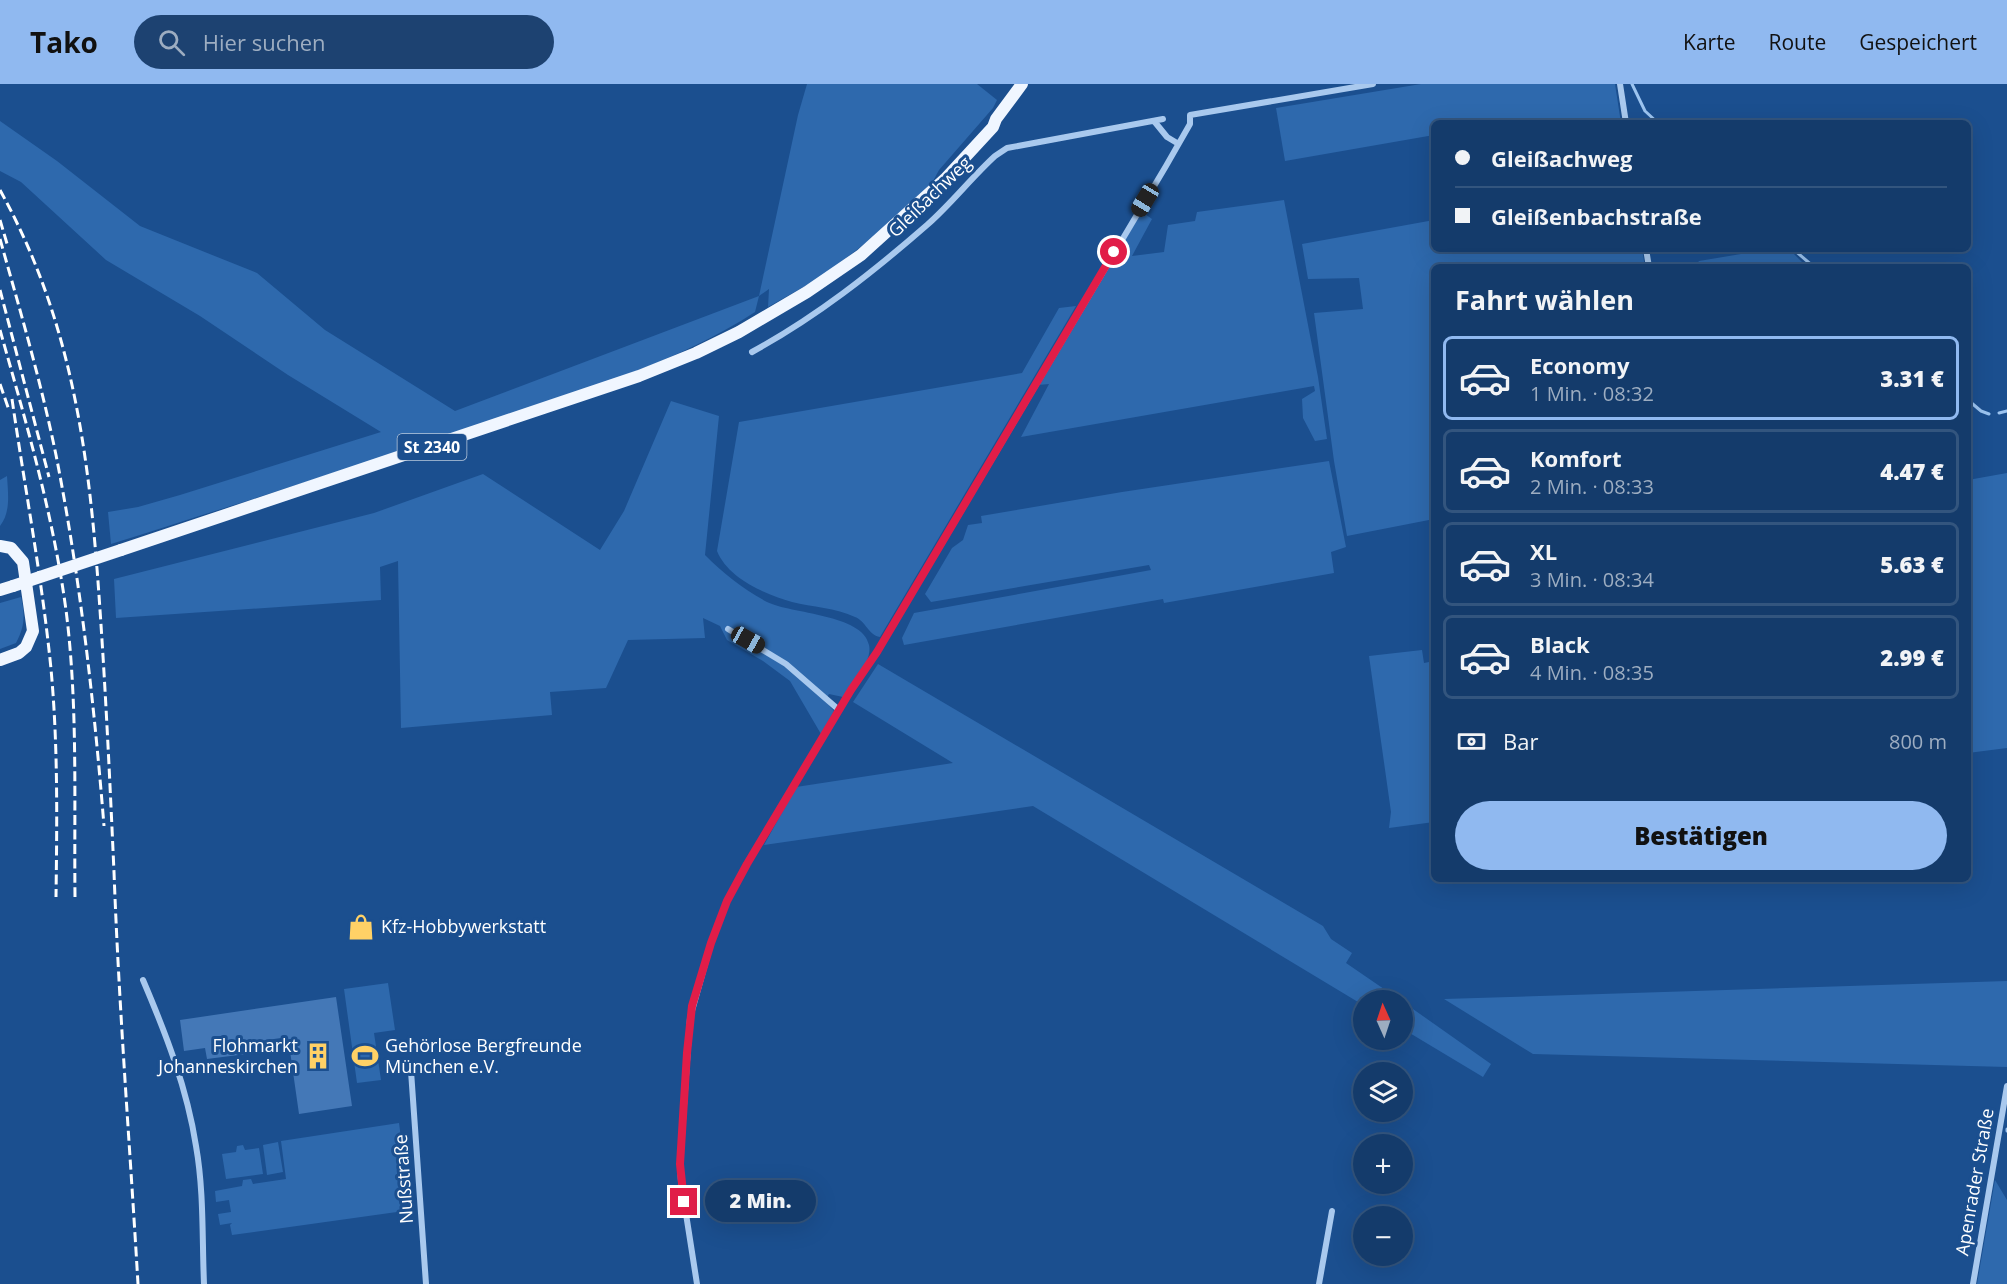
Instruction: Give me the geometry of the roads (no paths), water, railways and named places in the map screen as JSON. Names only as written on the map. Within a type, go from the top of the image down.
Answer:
[{"type":"main road","name":"St 2340","points":[[993,127],[996,118],[1022,84]]},
{"type":"main road","name":"St 2340","points":[[0,590],[639,376],[696,353],[739,332],[776,312],[837,272],[884,237],[945,179],[993,127],[1002,122],[1032,84]]},
{"type":"main road","points":[[0,546],[11,548],[23,562],[33,621],[31,639],[26,647],[19,653],[0,660]]},
{"type":"street","points":[[697,1284],[680,1164],[687,1053],[692,1006],[711,943],[727,901],[1190,124],[1190,115],[1373,84]]},
{"type":"street","points":[[1620,84],[1626,120]]},
{"type":"street","name":"Gleißachweg","points":[[752,352],[819,312],[849,290],[928,224],[994,156],[1007,148],[1163,119]]},
{"type":"street","points":[[1154,121],[1167,136],[1177,143]]},
{"type":"street","points":[[728,629],[786,664],[839,711]]},
{"type":"street","points":[[143,980],[175,1060],[195,1139],[201,1200],[204,1284]]},
{"type":"street","name":"Nußstraße","points":[[411,1071],[426,1284]]},
{"type":"street","name":"Apenrader Straße","points":[[1973,1284],[2007,1086]]},
{"type":"street","points":[[1319,1284],[1332,1211]]},
{"type":"waterway","points":[[1632,84],[1645,111],[1655,120]]},
{"type":"waterway","points":[[1796,252],[1810,264]]},
{"type":"waterway","points":[[1971,403],[1989,414]]},
{"type":"waterway","points":[[1999,413],[2007,411]]},
{"type":"railway","points":[[0,190],[25,240],[62,342],[74,394],[91,500],[104,675],[138,1284]]},
{"type":"railway","points":[[0,220],[8,247]]},
{"type":"railway","points":[[0,239],[44,400],[65,501],[85,640],[104,826]]},
{"type":"railway","points":[[0,290],[49,477]]},
{"type":"railway","points":[[0,330],[46,503],[66,610],[74,717],[75,897]]},
{"type":"railway","points":[[0,384],[9,410]]},
{"type":"railway","points":[[12,399],[51,669],[56,754],[56,897]]},
{"type":"place","name":"Kfz-Hobbywerkstatt","points":[[361,927]]},
{"type":"place","name":"Flohmarkt Johanneskirchen","points":[[318,1056]]},
{"type":"place","name":"Gehörlose Bergfreunde München e.V.","points":[[365,1056]]}]
